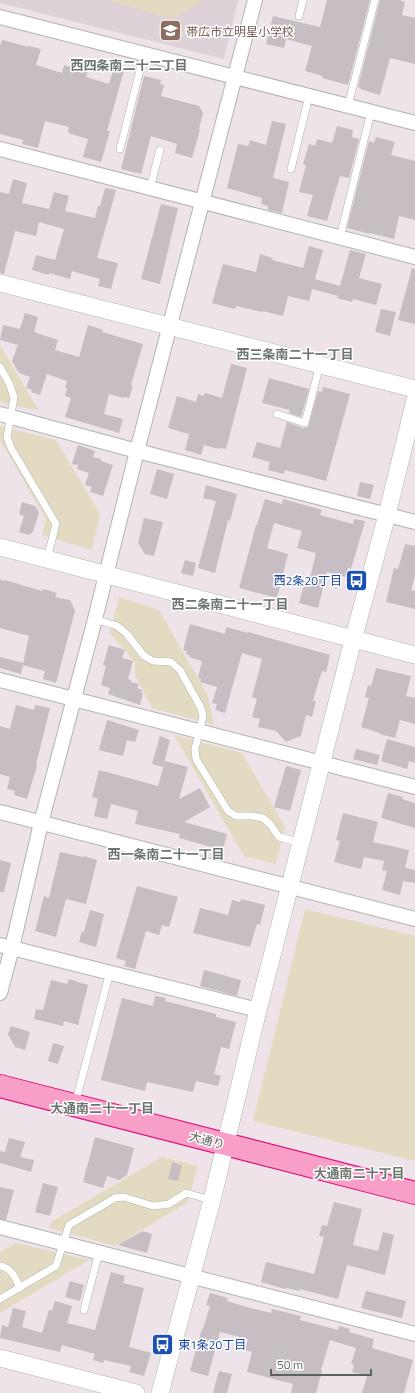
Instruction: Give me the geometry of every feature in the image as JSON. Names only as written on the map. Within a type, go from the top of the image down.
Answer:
[{"type":"highway","name":"大通り","points":[[0,1086],[415,1193]]},
{"type":"street","points":[[0,993],[6,947],[74,699],[255,0]]},
{"type":"street","points":[[0,17],[415,123]]},
{"type":"street","points":[[0,149],[415,257]]},
{"type":"street","points":[[0,283],[415,389]]},
{"type":"street","points":[[160,1393],[212,1200],[258,1010],[353,640],[387,515],[415,400]]},
{"type":"street","points":[[5,416],[415,522]]},
{"type":"street","points":[[0,548],[415,655]]},
{"type":"street","points":[[0,680],[415,787]]},
{"type":"street","points":[[0,812],[415,919]]},
{"type":"street","points":[[6,947],[258,1010]]},
{"type":"street","points":[[0,1226],[415,1334]]},
{"type":"street","points":[[0,1358],[136,1393]]},
{"type":"lane","points":[[299,16],[303,0]]},
{"type":"lane","points":[[348,106],[375,0]]},
{"type":"lane","points":[[120,149],[144,54]]},
{"type":"lane","points":[[291,169],[309,96]]},
{"type":"lane","points":[[340,237],[371,112]]},
{"type":"lane","points":[[150,188],[160,150]]},
{"type":"lane","points":[[276,414],[305,423],[320,364]]},
{"type":"lane","points":[[0,367],[9,383],[14,397],[5,416],[7,437],[11,448],[56,524],[47,559]]},
{"type":"lane","points":[[95,619],[117,626],[126,633],[144,656],[153,661],[171,662],[180,670],[202,708],[203,716],[195,749],[196,759],[228,811],[236,816],[253,816],[263,818],[270,824],[280,837],[302,843]]},
{"type":"lane","points":[[74,1105],[110,972]]},
{"type":"lane","points":[[0,1300],[56,1266],[62,1243],[69,1225],[115,1198],[124,1197],[153,1206],[169,1204],[186,1193],[212,1200]]},
{"type":"lane","points":[[84,1310],[99,1252]]},
{"type":"lane","points":[[0,1266],[12,1271],[20,1288]]},
{"type":"shaded area","name":"帯広市立明星小学校","points":[[0,0],[238,0],[224,59],[0,3]]},
{"type":"shaded area","points":[[108,0],[202,0],[172,19]]},
{"type":"shaded area","points":[[0,345],[39,411],[0,402]]},
{"type":"shaded area","points":[[0,426],[56,440],[100,514],[92,550],[42,535],[46,519],[0,440]]},
{"type":"shaded area","points":[[119,597],[159,610],[208,696],[214,725],[152,708],[135,675],[135,662],[110,633]]},
{"type":"shaded area","points":[[174,735],[242,753],[285,827],[276,864],[244,856]]},
{"type":"shaded area","points":[[305,909],[415,936],[415,1161],[253,1121]]},
{"type":"shaded area","points":[[162,1157],[198,1166],[188,1202],[116,1246],[49,1228],[51,1222]]},
{"type":"shaded area","points":[[16,1243],[89,1260],[0,1313],[0,1252]]},
{"type":"building","points":[[327,0],[370,0],[348,85],[322,78],[323,76],[305,71],[312,46],[286,39],[284,48],[266,44],[273,16],[320,27]]},
{"type":"building","points":[[380,0],[399,0],[405,2],[402,15],[415,18],[415,64],[390,58],[380,95],[358,87]]},
{"type":"building","points":[[2,40],[41,49],[36,65],[62,73],[64,65],[88,71],[86,77],[109,84],[114,67],[124,70],[107,131],[110,131],[101,162],[83,157],[88,139],[68,133],[69,127],[45,121],[38,148],[22,144],[23,140],[0,134],[0,46]]},
{"type":"building","points":[[144,76],[161,80],[160,84],[164,85],[161,96],[199,106],[203,113],[192,158],[175,153],[177,144],[151,136],[141,174],[121,169]]},
{"type":"building","points":[[272,121],[286,124],[273,178],[289,182],[282,213],[268,210],[268,206],[261,204],[262,198],[227,188],[238,144],[248,146],[250,140],[266,145]]},
{"type":"building","points":[[337,126],[353,130],[352,137],[359,139],[349,178],[340,176],[327,221],[307,216],[313,195],[299,192],[306,165],[303,164],[309,144],[315,146],[317,139],[332,143]]},
{"type":"building","points":[[376,137],[395,142],[391,155],[415,161],[415,220],[399,216],[394,239],[347,228],[369,141],[374,143]]},
{"type":"building","points":[[13,179],[27,183],[22,203],[49,209],[54,192],[69,196],[65,211],[95,218],[105,188],[116,190],[97,258],[118,263],[111,289],[98,286],[100,279],[72,271],[70,279],[32,270],[36,255],[55,260],[64,229],[39,222],[36,236],[15,231],[4,274],[0,273],[0,192],[9,194]]},
{"type":"building","points":[[161,204],[178,208],[160,284],[141,279]]},
{"type":"building","points":[[309,246],[323,250],[315,279],[340,286],[350,250],[366,254],[359,278],[382,284],[376,305],[353,299],[352,302],[337,298],[338,296],[312,289],[309,301],[288,296],[283,316],[236,306],[235,309],[212,303],[223,264],[256,272],[260,254],[273,258],[272,260],[303,268]]},
{"type":"building","points":[[412,268],[415,269],[415,324],[398,320]]},
{"type":"building","points":[[381,309],[396,312],[390,336],[375,332]]},
{"type":"building","points":[[25,313],[38,317],[34,332],[58,340],[55,350],[79,357],[88,325],[103,330],[102,332],[143,344],[131,385],[133,386],[129,398],[109,394],[104,414],[123,419],[119,433],[65,417],[71,398],[65,396],[67,381],[47,374],[40,395],[31,392],[32,390],[26,388],[30,377],[19,373],[12,361],[18,345],[0,340],[3,325],[20,329]]},
{"type":"building","points":[[231,364],[247,368],[226,449],[219,449],[204,445],[201,455],[185,450],[189,434],[168,428],[177,396],[196,402],[198,394],[204,396],[205,393],[222,398]]},
{"type":"building","points":[[269,378],[309,389],[301,417],[289,413],[290,410],[262,403]]},
{"type":"building","points":[[323,387],[350,394],[326,481],[285,470],[284,474],[268,470],[270,462],[252,457],[257,442],[280,448],[287,422],[303,428],[308,427],[318,391],[322,392]]},
{"type":"building","points":[[78,445],[95,451],[93,457],[113,465],[103,496],[90,492],[92,487],[85,485],[89,473],[77,469],[78,465],[72,464]]},
{"type":"building","points":[[157,469],[174,474],[167,499],[150,494]]},
{"type":"building","points":[[360,482],[374,485],[370,499],[357,496]]},
{"type":"building","points":[[206,485],[237,494],[230,521],[228,520],[215,573],[198,568],[216,501],[203,498]]},
{"type":"building","points":[[265,499],[282,504],[283,499],[322,510],[320,515],[353,524],[354,519],[365,521],[351,569],[348,568],[346,577],[327,572],[318,608],[299,603],[305,581],[309,582],[316,553],[297,548],[302,531],[274,523],[267,548],[288,554],[277,598],[239,588],[256,525]]},
{"type":"building","points":[[22,502],[35,506],[39,512],[33,532],[29,535],[19,532],[24,516],[19,514]]},
{"type":"building","points":[[144,518],[163,522],[154,556],[145,554],[138,543]]},
{"type":"building","points":[[405,544],[415,546],[415,575],[411,590],[415,591],[415,609],[386,602],[394,568],[398,569]]},
{"type":"building","points":[[185,560],[196,563],[193,576],[181,573]]},
{"type":"building","points":[[0,580],[5,580],[42,591],[43,589],[57,593],[55,597],[70,600],[75,611],[56,683],[43,679],[45,671],[23,665],[21,674],[0,668],[0,657],[23,663],[29,636],[0,628]]},
{"type":"building","points":[[190,624],[225,634],[226,627],[330,655],[326,672],[322,671],[319,680],[313,701],[316,701],[312,717],[306,715],[301,736],[286,742],[276,731],[258,727],[260,719],[252,717],[257,699],[252,697],[262,659],[242,653],[225,713],[215,710],[217,704],[212,703],[217,687],[200,682],[201,679],[198,678],[202,661],[189,657],[189,655],[186,654],[187,651],[183,650]]},
{"type":"building","points":[[109,645],[125,650],[122,658],[133,661],[128,679],[131,680],[131,682],[139,684],[137,688],[142,690],[141,693],[143,693],[140,705],[108,694],[110,688],[101,685],[106,666],[103,665]]},
{"type":"building","points":[[376,668],[411,676],[406,696],[415,698],[415,724],[400,720],[395,738],[361,727],[369,698],[365,697],[368,685],[371,686]]},
{"type":"building","points":[[16,705],[34,710],[35,705],[50,708],[37,766],[27,799],[14,795],[15,791],[7,789],[10,777],[0,774],[0,726],[10,729]]},
{"type":"building","points":[[107,720],[139,730],[135,742],[127,740],[123,756],[99,750]]},
{"type":"building","points":[[160,736],[170,740],[163,767],[152,764]]},
{"type":"building","points":[[387,739],[415,747],[415,763],[409,761],[407,769],[381,761]]},
{"type":"building","points":[[356,749],[380,755],[377,765],[353,759]]},
{"type":"building","points":[[165,761],[188,767],[179,799],[200,788],[210,807],[184,822],[227,834],[223,850],[179,838],[180,834],[135,824],[138,811],[111,804],[107,819],[94,816],[98,799],[92,797],[99,770],[158,786]]},
{"type":"building","points":[[286,766],[301,770],[290,811],[274,807]]},
{"type":"building","points":[[388,793],[403,797],[402,799],[415,803],[415,828],[381,818]]},
{"type":"building","points":[[343,813],[378,822],[373,842],[409,850],[405,868],[415,870],[415,883],[403,881],[400,895],[382,890],[387,871],[382,870],[384,861],[364,857],[361,869],[334,862],[340,841],[336,840]]},
{"type":"building","points":[[60,852],[97,860],[86,904],[66,899],[56,937],[35,931],[44,896],[49,898]]},
{"type":"building","points":[[0,860],[11,863],[4,892],[0,892]]},
{"type":"building","points":[[137,886],[178,897],[169,927],[162,925],[159,935],[146,931],[135,969],[124,966],[126,961],[116,958]]},
{"type":"building","points":[[241,899],[265,905],[260,925],[257,924],[250,947],[193,933],[200,908],[228,915],[232,900],[240,902]]},
{"type":"building","points":[[90,910],[104,914],[96,947],[79,942],[82,931],[84,932]]},
{"type":"building","points":[[204,970],[241,980],[237,996],[200,986]]},
{"type":"building","points":[[69,979],[88,985],[78,1025],[64,1021],[63,1026],[34,1019],[36,1009],[43,1010],[51,980],[67,984]]},
{"type":"building","points":[[155,996],[166,998],[165,1001],[216,1014],[216,1017],[236,1022],[229,1049],[221,1047],[214,1074],[221,1076],[218,1086],[196,1081],[193,1092],[147,1082],[145,1091],[101,1080],[122,998],[153,1006]]},
{"type":"building","points":[[11,1026],[30,1032],[25,1050],[15,1047],[8,1034]]},
{"type":"building","points":[[53,1043],[64,1046],[58,1064],[48,1061]]},
{"type":"building","points":[[95,1137],[134,1148],[127,1175],[119,1180],[107,1176],[103,1188],[83,1182]]},
{"type":"building","points":[[9,1138],[25,1142],[20,1157],[34,1160],[31,1172],[0,1163],[0,1151],[5,1152]]},
{"type":"building","points":[[172,1162],[182,1165],[178,1181],[168,1179]]},
{"type":"building","points":[[43,1183],[58,1187],[50,1216],[35,1212]]},
{"type":"building","points":[[0,1187],[14,1190],[6,1220],[0,1219]]},
{"type":"building","points":[[334,1202],[362,1209],[353,1245],[378,1251],[383,1232],[394,1235],[385,1275],[347,1265],[338,1299],[300,1289],[300,1291],[285,1289],[261,1282],[266,1262],[314,1274],[324,1237],[319,1236],[322,1225],[327,1226]]},
{"type":"building","points":[[143,1231],[152,1234],[147,1253],[118,1245]]},
{"type":"building","points":[[111,1272],[125,1276],[123,1283],[144,1288],[129,1347],[151,1353],[144,1376],[129,1372],[131,1366],[104,1360],[103,1363],[93,1360],[95,1354],[62,1345],[60,1352],[0,1338],[2,1325],[8,1327],[13,1308],[26,1311],[22,1327],[42,1333],[49,1310],[52,1311],[55,1301],[72,1306],[67,1323],[95,1330]]},
{"type":"building","points":[[70,1281],[84,1285],[80,1301],[65,1297]]},
{"type":"building","points":[[366,1291],[406,1301],[402,1318],[361,1308]]},
{"type":"building","points":[[210,1293],[228,1298],[227,1301],[246,1307],[271,1313],[272,1309],[301,1316],[300,1320],[338,1330],[339,1326],[350,1329],[349,1332],[374,1339],[372,1348],[413,1360],[404,1393],[362,1393],[367,1376],[352,1372],[354,1365],[351,1364],[356,1348],[330,1340],[316,1393],[291,1393],[293,1384],[247,1372],[252,1352],[245,1350],[248,1339],[220,1332],[208,1376],[190,1371],[210,1306],[206,1305]]},
{"type":"building","points":[[219,1371],[232,1374],[227,1393],[213,1393]]},
{"type":"place","name":"帯広市立明星小学校","points":[[171,31]]},
{"type":"place","name":"西2条20丁目","points":[[357,580]]},
{"type":"place","name":"東1条20丁目","points":[[162,1344]]},
{"type":"district","name":"西四条南二十二丁目","points":[[129,65]]},
{"type":"district","name":"西三条南二十一丁目","points":[[295,354]]},
{"type":"district","name":"西二条南二十一丁目","points":[[230,604]]},
{"type":"district","name":"西一条南二十一丁目","points":[[166,854]]},
{"type":"district","name":"大通南二十一丁目","points":[[102,1108]]},
{"type":"district","name":"大通南二十丁目","points":[[359,1173]]}]
